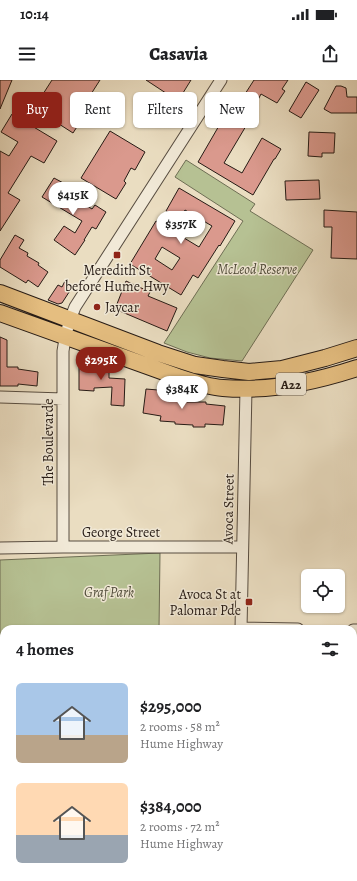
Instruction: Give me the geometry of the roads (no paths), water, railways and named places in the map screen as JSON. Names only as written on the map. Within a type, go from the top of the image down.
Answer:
[{"type":"highway","name":"A22","points":[[0,293],[195,365],[249,372],[282,369],[357,348]]},
{"type":"highway","name":"A22","points":[[0,313],[178,377],[222,388],[261,389],[278,387],[337,375],[357,368]]},
{"type":"street","name":"The Boulevarde","points":[[63,547],[63,351],[70,320],[75,307],[221,80]]},
{"type":"street","name":"Avoca Street","points":[[241,625],[246,389]]},
{"type":"street","points":[[0,397],[64,399]]},
{"type":"street","name":"George Street","points":[[0,548],[242,547]]},
{"type":"place","name":"Meredith St before Hume Hwy","points":[[117,255]]},
{"type":"place","name":"Jaycar","points":[[97,307]]},
{"type":"place","name":"Avoca St at Palomar Pde","points":[[249,602]]},
{"type":"park label","name":"McLeod Reserve","points":[[257,269]]},
{"type":"park label","name":"Graf Park","points":[[109,592]]}]
